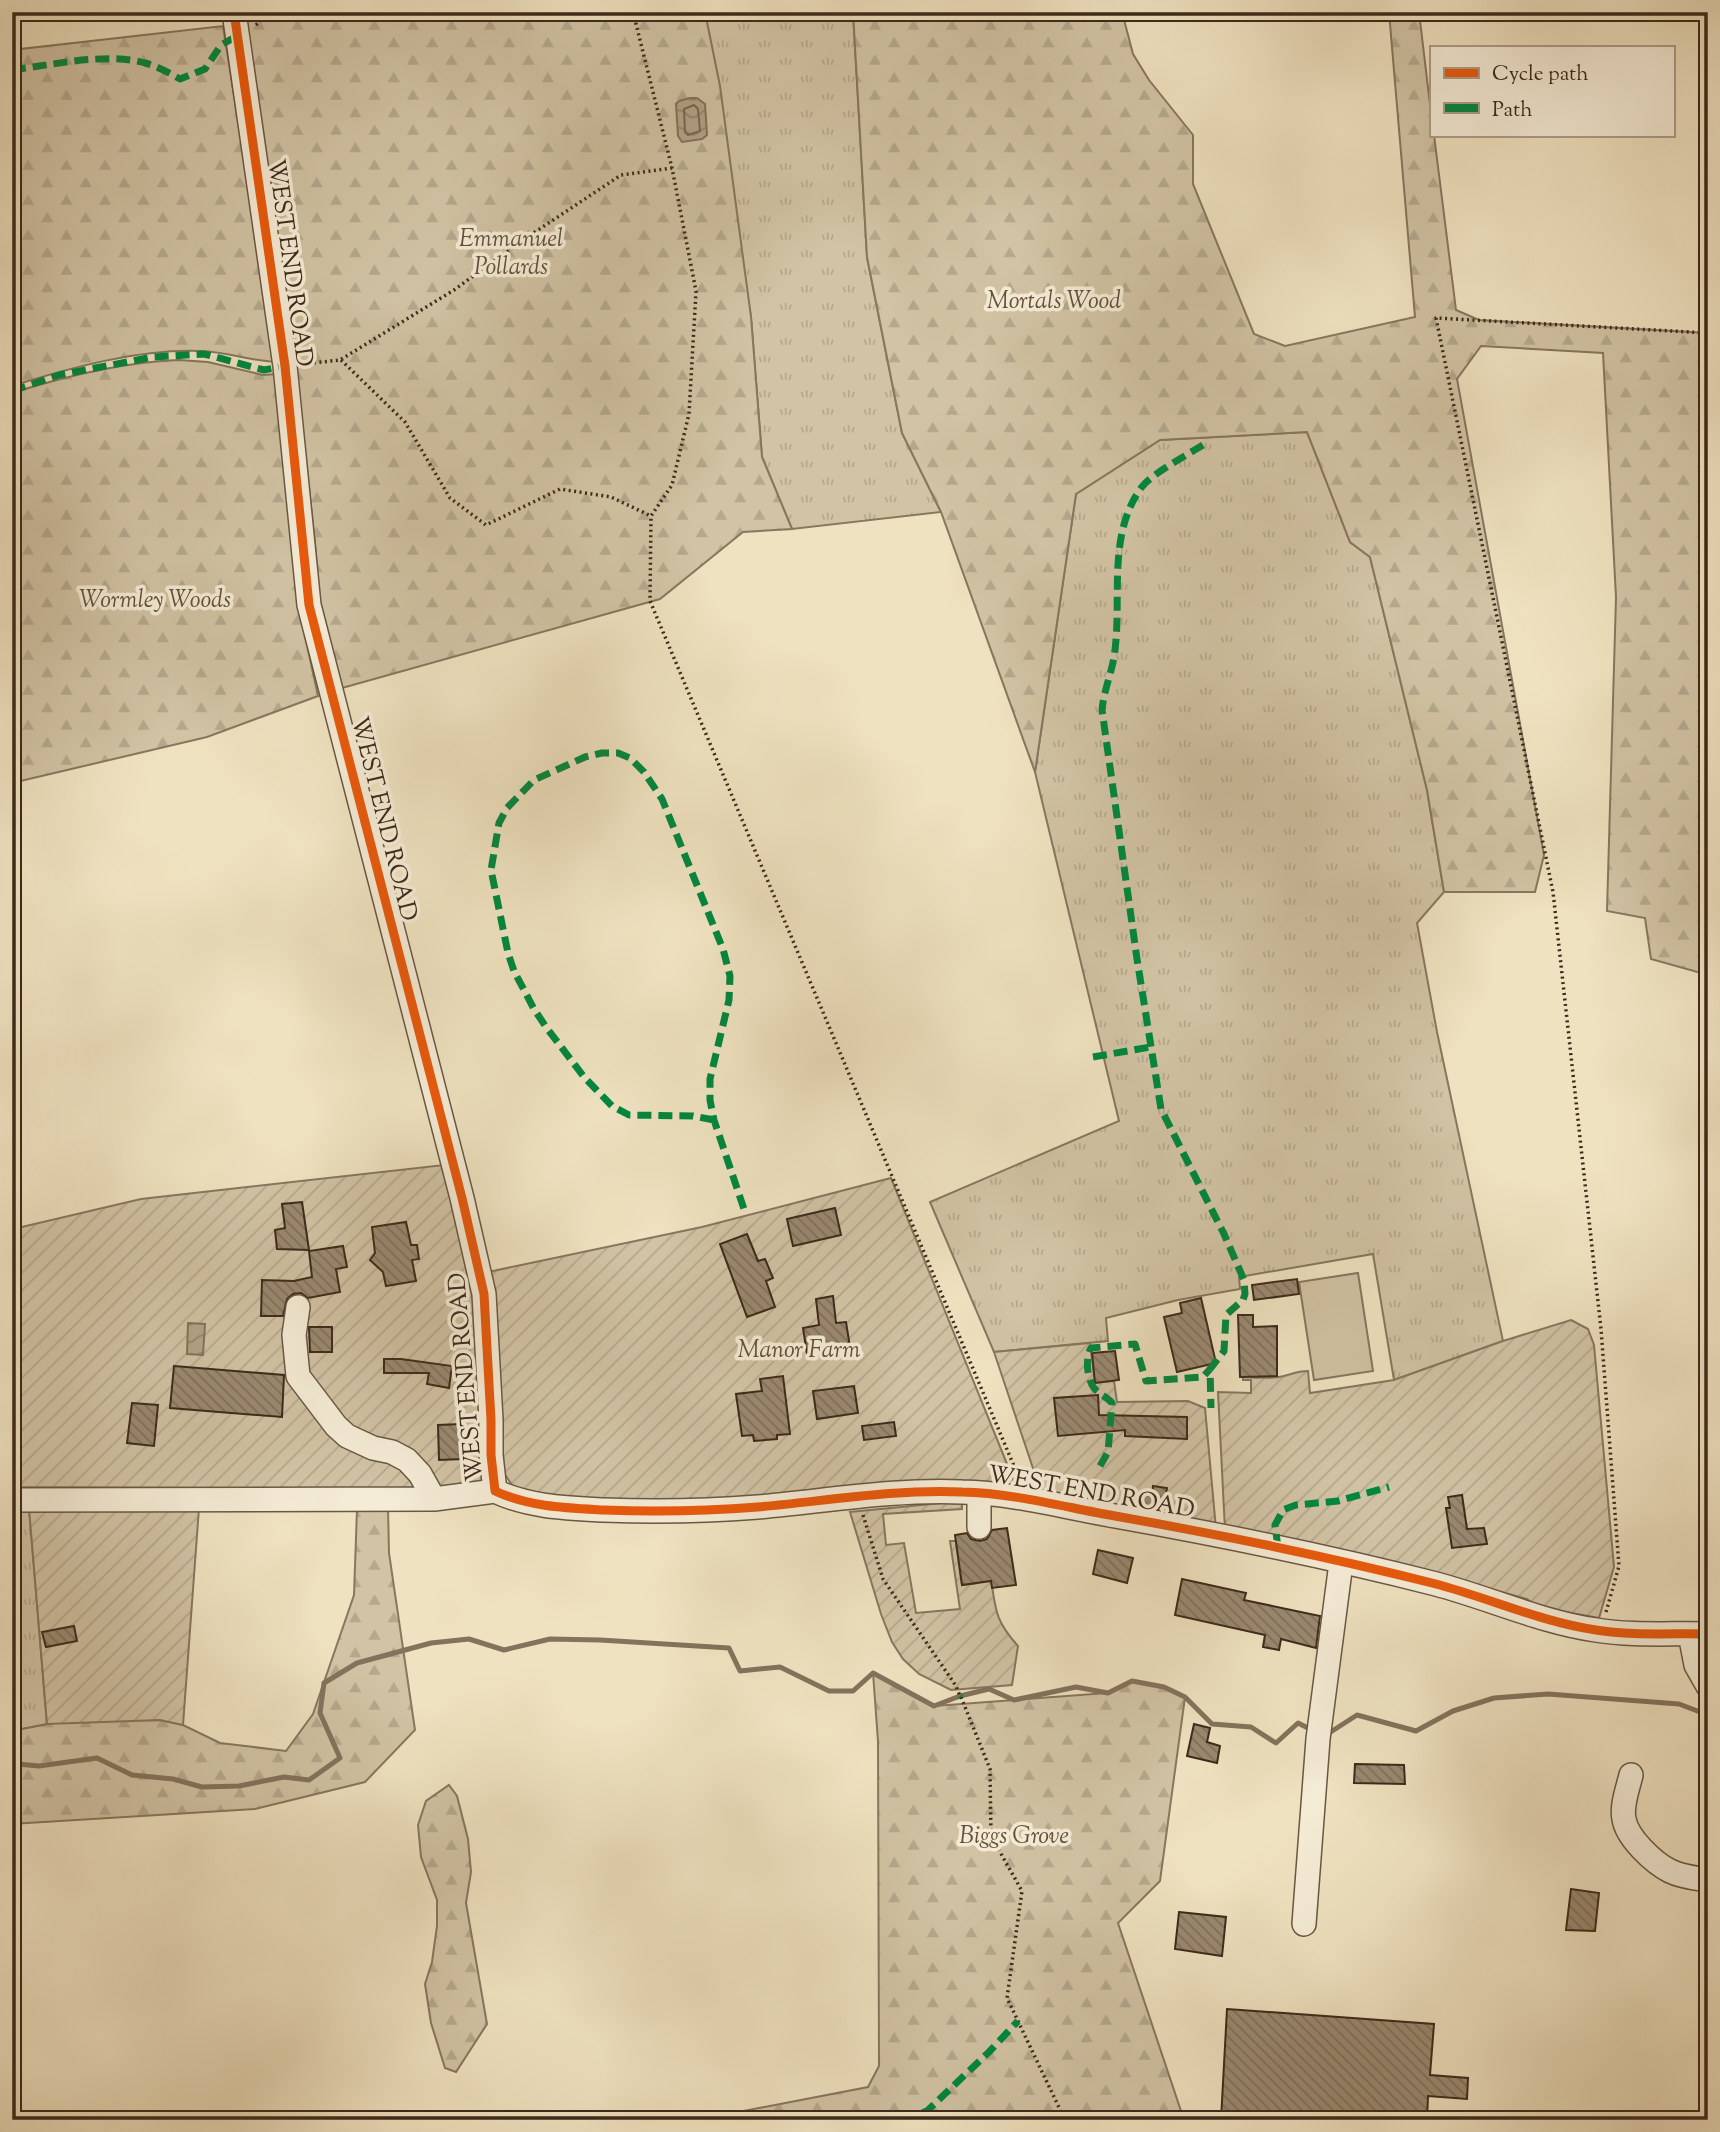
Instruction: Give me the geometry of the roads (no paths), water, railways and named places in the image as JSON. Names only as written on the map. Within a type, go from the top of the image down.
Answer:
[{"type":"street","name":"WEST END ROAD","points":[[234,12],[285,366],[309,605],[463,1198],[484,1294],[495,1492]]},
{"type":"street","points":[[298,1307],[294,1335],[298,1376],[341,1431],[363,1444],[392,1452],[407,1460],[420,1474],[434,1499]]},
{"type":"street","name":"WEST END ROAD","points":[[12,1500],[434,1499],[495,1492],[532,1504],[653,1512],[756,1507],[857,1496],[929,1492],[979,1493],[1220,1535],[1438,1585],[1569,1625],[1600,1631],[1699,1634]]},
{"type":"street","points":[[979,1493],[979,1527]]},
{"type":"street","points":[[1304,1924],[1320,1731],[1341,1563]]},
{"type":"street","points":[[1699,1634],[1696,1665],[1708,1686]]},
{"type":"street","points":[[1631,1775],[1623,1816],[1627,1829],[1638,1845],[1669,1871],[1708,1880]]},
{"type":"water","points":[[697,98],[705,104],[707,135],[702,139],[682,142],[678,136],[676,104]]},
{"type":"water","points":[[188,1323],[205,1324],[203,1355],[187,1354]]},
{"type":"waterway","points":[[12,1770],[17,1764],[39,1766],[97,1758],[132,1775],[173,1779],[202,1787],[239,1786],[284,1777],[309,1780],[340,1758],[320,1713],[324,1683],[357,1663],[431,1643],[469,1639],[504,1650],[550,1639],[729,1648],[740,1671],[780,1667],[829,1691],[853,1691],[873,1673],[934,1706],[989,1689],[1014,1700],[1076,1687],[1108,1693],[1132,1681],[1164,1687],[1185,1697],[1212,1724],[1251,1727],[1276,1743],[1298,1723],[1312,1730]]},
{"type":"waterway","points":[[1326,1735],[1357,1715],[1416,1731],[1453,1711],[1494,1698],[1548,1694],[1679,1704],[1708,1715]]},
{"type":"park label","name":"Emmanuel Pollards","points":[[511,254]]},
{"type":"park label","name":"Mortals Wood","points":[[1054,302]]},
{"type":"park label","name":"Wormley Woods","points":[[155,601]]},
{"type":"park label","name":"Manor Farm","points":[[799,1351]]},
{"type":"park label","name":"Biggs Grove","points":[[1014,1837]]}]
